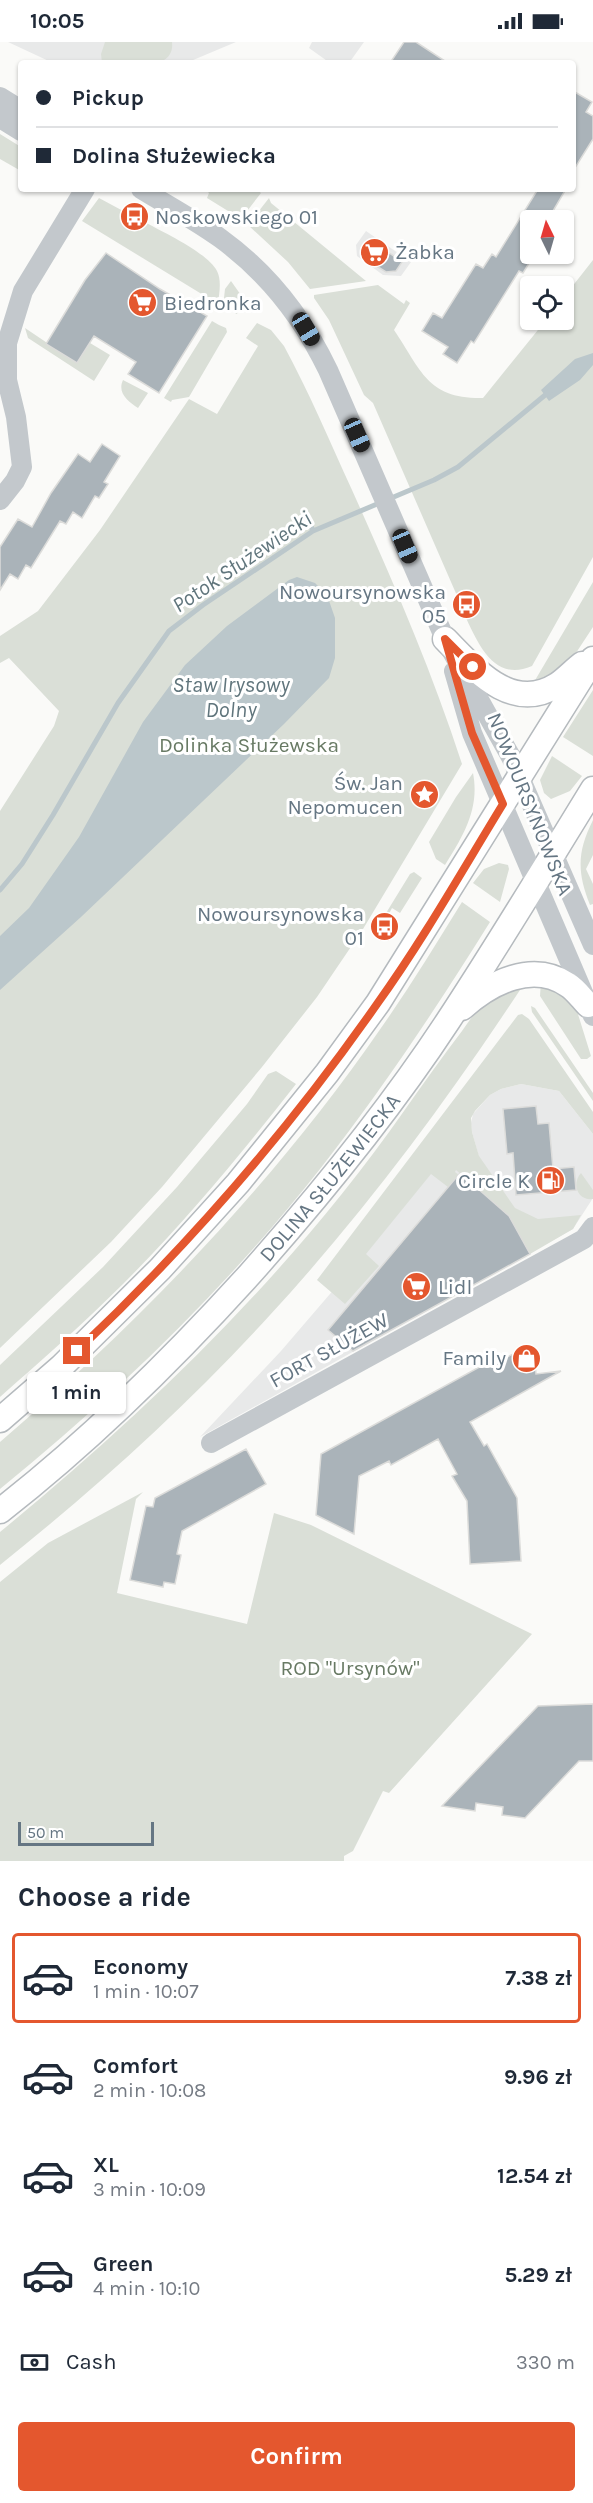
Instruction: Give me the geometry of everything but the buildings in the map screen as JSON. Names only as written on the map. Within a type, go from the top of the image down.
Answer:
[{"type":"main road","points":[[445,639],[487,681],[515,692],[532,693],[556,685],[593,654]]},
{"type":"main road","points":[[0,1420],[61,1367],[160,1269],[252,1165],[327,1073],[378,1003],[593,659]]},
{"type":"main road","name":"DOLINA SŁUŻEWIECKA","points":[[0,1511],[114,1416],[218,1310],[280,1240],[368,1133],[447,1022],[593,789]]},
{"type":"main road","points":[[447,1022],[479,992],[503,980],[531,974],[545,974],[571,987],[591,1011]]},
{"type":"street","points":[[0,97],[18,108]]},
{"type":"street","points":[[0,118],[18,129]]},
{"type":"street","points":[[0,500],[15,481],[22,467],[16,417],[3,380],[7,343],[23,291],[83,192]]},
{"type":"street","name":"NOWOURSYNOWSKA","points":[[146,192],[220,238],[256,268],[291,307],[318,349],[367,456],[445,639],[472,733],[591,1011]]},
{"type":"street","name":"NOWOURSYNOWSKA","points":[[445,639],[499,733],[520,776],[593,945]]},
{"type":"street","name":"FORT SŁUŻEW","points":[[211,1443],[584,1239],[593,1227]]},
{"type":"shaded area","points":[[8,42],[236,42],[193,60],[47,60]]},
{"type":"shaded area","points":[[312,42],[364,42],[351,60],[326,60],[309,48]]},
{"type":"shaded area","points":[[366,231],[411,262],[401,276],[383,275],[357,256],[356,245]]},
{"type":"shaded area","points":[[521,1084],[559,1091],[593,1134],[593,1198],[573,1229],[200,1437],[281,1351],[384,1231],[458,1134],[479,1157],[472,1132],[473,1114],[490,1095],[501,1089]]},
{"type":"green space","points":[[105,42],[172,42],[169,56],[163,60],[102,60]]},
{"type":"green space","points":[[0,134],[18,145],[18,169],[0,159]]},
{"type":"green space","points":[[209,193],[261,193],[241,219],[207,198]]},
{"type":"green space","points":[[99,198],[125,212],[123,214],[140,224],[143,221],[183,243],[212,264],[219,275],[218,304],[82,221]]},
{"type":"green space","points":[[269,198],[271,203],[366,281],[310,289],[288,262],[248,225]]},
{"type":"green space","points":[[593,260],[593,557],[532,666],[519,670],[507,669],[489,658],[476,638],[465,616],[473,612],[466,595],[458,598],[373,403],[364,395],[329,320],[314,295],[378,285],[404,304],[406,300],[410,303],[394,330],[420,370],[428,380],[449,394],[483,398],[538,330],[574,330],[574,284]]},
{"type":"green space","points":[[231,281],[243,298],[237,314],[223,307],[225,289]]},
{"type":"green space","points":[[212,321],[226,328],[227,332],[189,397],[171,402],[164,398]]},
{"type":"green space","name":"Dolinka Służewska","points":[[257,323],[271,330],[284,346],[311,399],[411,626],[462,764],[363,929],[317,997],[262,1067],[162,1187],[111,1242],[0,1348],[0,811],[54,726],[59,711],[9,658],[0,663],[0,636],[38,611],[100,530],[189,399],[217,414],[258,346],[246,338]]},
{"type":"green space","points":[[25,328],[77,363],[90,343],[110,355],[94,381],[28,338]]},
{"type":"green space","points":[[123,380],[148,393],[138,408],[122,393]]},
{"type":"green space","points":[[593,582],[593,627],[574,656],[554,675],[534,682]]},
{"type":"green space","points":[[593,690],[593,756],[563,737]]},
{"type":"green space","points":[[552,756],[582,776],[570,791],[551,799],[544,793],[540,780]]},
{"type":"green space","points":[[473,773],[475,786],[472,810],[464,833],[445,865],[436,859],[429,842]]},
{"type":"green space","points":[[593,820],[593,855],[586,869],[593,884],[593,904],[590,905],[583,882],[581,862],[584,842]]},
{"type":"green space","points":[[499,863],[508,865],[509,869],[500,902],[473,883],[484,869]]},
{"type":"green space","points":[[414,872],[422,878],[400,913],[392,908],[379,933],[375,931],[410,874]]},
{"type":"green space","points":[[462,902],[490,922],[408,1048],[320,1169],[247,1255],[169,1338],[86,1416],[0,1489],[0,1442],[53,1396],[155,1298],[251,1195],[340,1085],[402,997]]},
{"type":"green space","points":[[541,981],[562,991],[577,1011],[591,1056],[587,1059],[581,1059],[540,996]]},
{"type":"green space","points":[[522,987],[403,1156],[338,1237],[270,1315],[206,1382],[140,1445],[0,1565],[0,1532],[111,1437],[164,1387],[267,1282],[361,1170],[474,1014],[495,995]]},
{"type":"green space","points":[[531,1006],[535,1008],[593,1093],[593,1101],[532,1012]]},
{"type":"green space","points":[[522,1014],[529,1019],[593,1112],[593,1134],[559,1091],[521,1084],[501,1089],[490,1095],[471,1118],[472,1132],[479,1156],[515,1208],[538,1219],[581,1215],[573,1229],[530,1254],[509,1216],[456,1170],[455,1172],[459,1175],[448,1187],[431,1174],[366,1254],[379,1266],[345,1304],[317,1280],[518,1015]]},
{"type":"green space","points":[[276,1071],[296,1084],[213,1186],[124,1283],[0,1397],[0,1365],[103,1267],[177,1187],[247,1104],[268,1074]]},
{"type":"green space","points":[[581,1173],[593,1190],[593,1199],[580,1195],[576,1187]]},
{"type":"green space","name":"ROD \"Ursynów\"","points":[[143,1492],[136,1499],[117,1593],[247,1624],[274,1513],[311,1525],[532,1634],[389,1793],[383,1791],[353,1851],[344,1856],[344,1861],[0,1861],[0,1582],[48,1543]]},
{"type":"water","points":[[593,353],[593,365],[580,380],[549,401],[541,390],[575,359]]},
{"type":"water","name":"Staw Irysowy Dolny","points":[[297,577],[315,583],[327,595],[335,618],[335,658],[329,678],[284,724],[81,917],[0,990],[0,936],[29,908],[79,837],[143,722],[185,665],[227,626],[289,580]]},
{"type":"waterway","name":"Potok Służewiecki","points":[[0,890],[22,864],[118,703],[169,631],[203,605],[313,531],[434,480],[458,467],[550,391]]},
{"type":"waterway","points":[[308,519],[313,531]]},
{"type":"place","name":"Noskowskiego 01","points":[[134,217]]},
{"type":"place","name":"Żabka","points":[[374,252]]},
{"type":"place","name":"Biedronka","points":[[143,303]]},
{"type":"place","name":"Nowoursynowska 05","points":[[467,604]]},
{"type":"place","name":"Św. Jan Nepomucen","points":[[424,795]]},
{"type":"place","name":"Nowoursynowska 01","points":[[385,926]]},
{"type":"place","name":"Circle K","points":[[551,1181]]},
{"type":"place","name":"Lidl","points":[[417,1287]]},
{"type":"place","name":"Family","points":[[527,1358]]},
{"type":"route","points":[[77,1351],[196,1231],[327,1073],[378,1003],[503,804],[472,733],[445,639],[473,667]]}]
